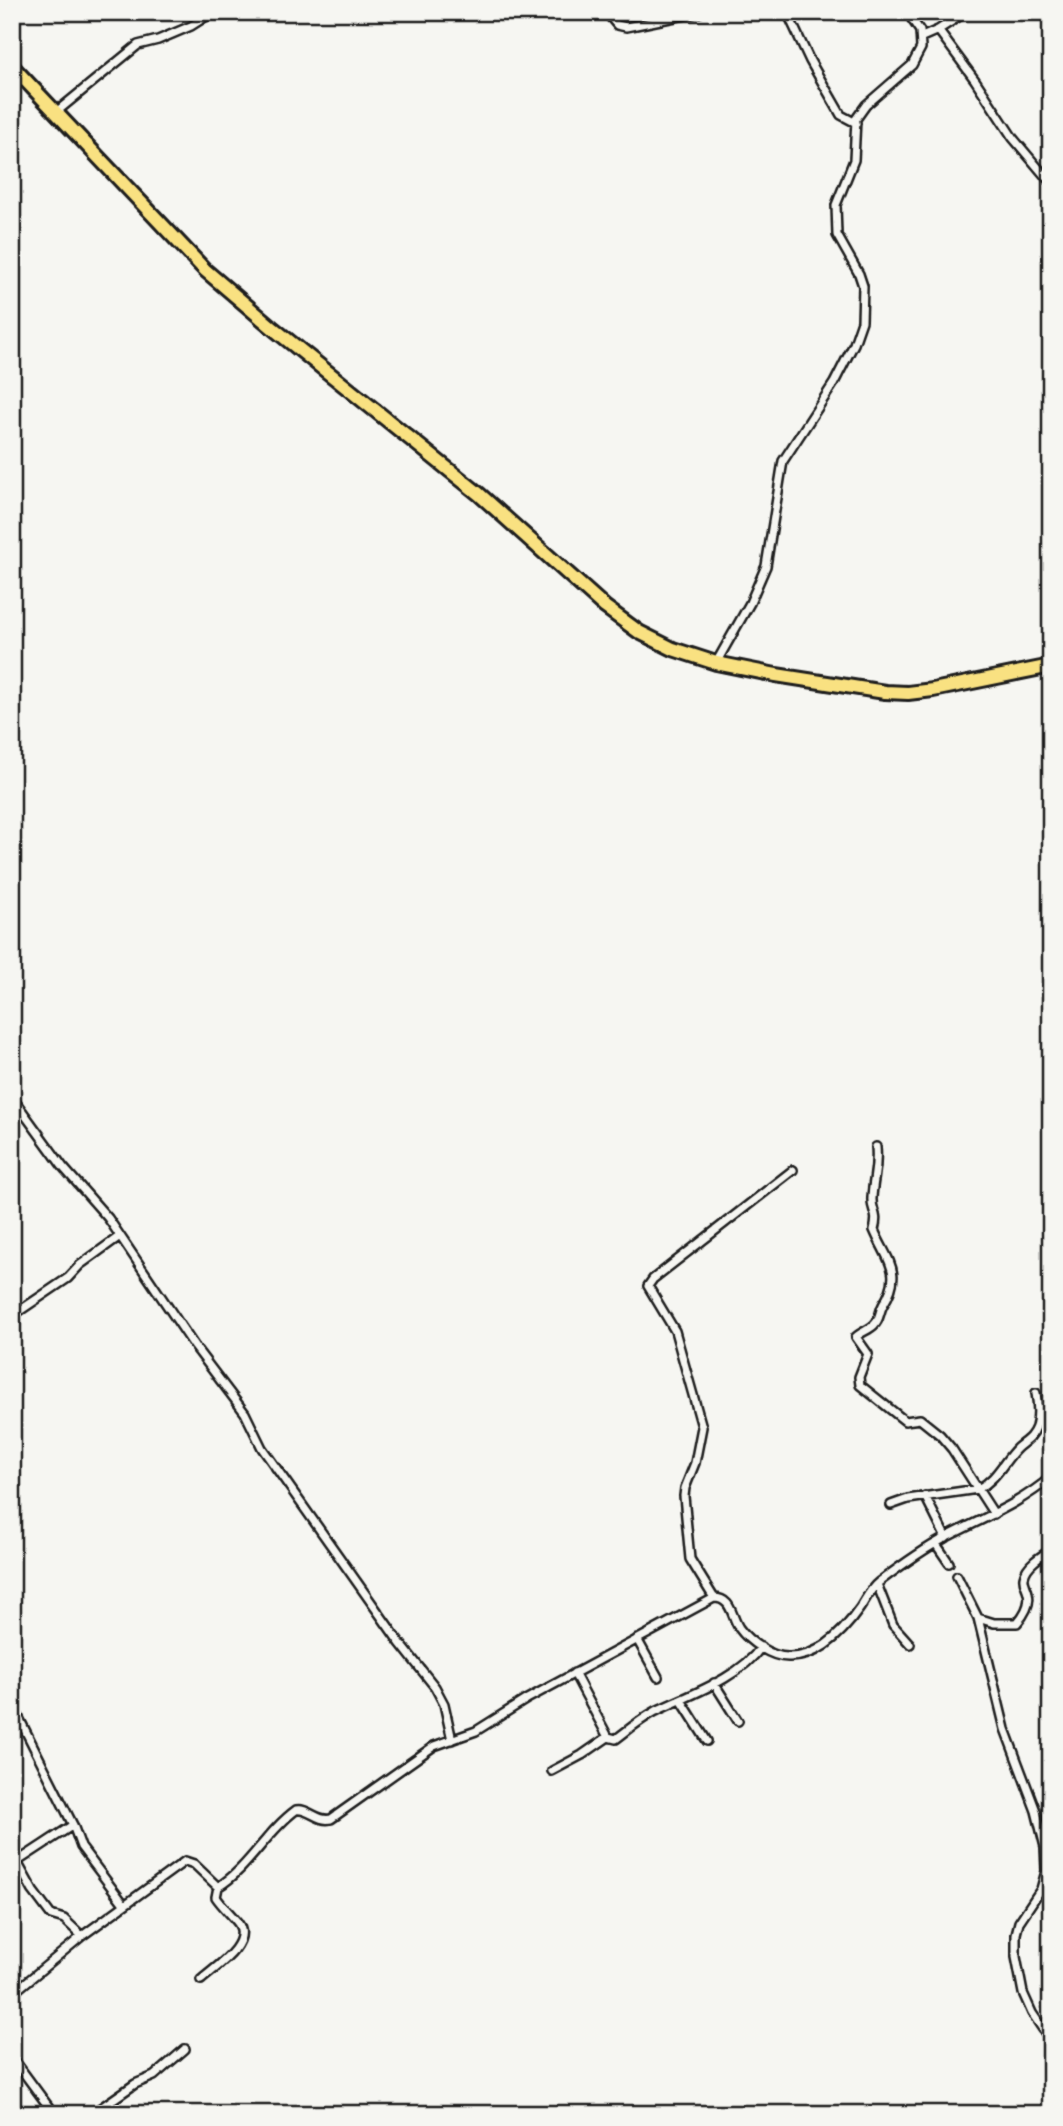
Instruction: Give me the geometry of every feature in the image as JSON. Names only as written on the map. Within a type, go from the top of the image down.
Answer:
[{"type":"main road","points":[[12,66],[205,270],[274,329],[480,494],[605,607],[639,632],[664,645],[716,663],[858,689],[908,693],[1051,666]]},
{"type":"street","points":[[55,113],[138,45],[191,26],[213,12]]},
{"type":"street","points":[[606,12],[617,25],[626,27],[700,12]]},
{"type":"street","points":[[756,12],[764,12]]},
{"type":"street","points":[[787,12],[810,61],[841,115],[856,123]]},
{"type":"street","points":[[716,663],[750,603],[766,566],[783,461],[813,419],[834,383],[854,344],[862,321],[863,286],[836,234],[835,217],[840,193],[855,160],[856,123],[866,105],[912,65],[921,48],[922,37],[907,12]]},
{"type":"street","points":[[922,37],[967,12]]},
{"type":"street","points":[[938,30],[1013,138],[1051,183]]},
{"type":"street","points":[[12,1097],[63,1167],[108,1218],[195,1347],[245,1413],[262,1448],[400,1643],[435,1687],[444,1704],[452,1740]]},
{"type":"street","points":[[876,1147],[877,1173],[872,1200],[877,1218],[874,1230],[889,1259],[893,1283],[891,1295],[882,1307],[877,1322],[856,1336],[868,1354],[859,1377],[860,1385],[905,1421],[920,1419],[931,1427],[952,1449],[994,1514]]},
{"type":"street","points":[[714,1598],[690,1559],[684,1496],[695,1463],[702,1427],[675,1331],[649,1286],[653,1279],[793,1170]]},
{"type":"street","points":[[12,1316],[68,1278],[80,1265],[120,1236]]},
{"type":"street","points":[[891,1505],[908,1499],[978,1489],[994,1478],[1016,1449],[1029,1439],[1035,1428],[1038,1413],[1036,1393]]},
{"type":"street","points":[[201,1980],[228,1958],[239,1941],[239,1924],[216,1897],[218,1887],[235,1876],[268,1835],[292,1812],[301,1809],[322,1820],[331,1819],[424,1752],[440,1743],[476,1731],[574,1673],[714,1598],[724,1600],[739,1628],[761,1647],[786,1657],[802,1656],[827,1643],[849,1622],[877,1584],[936,1544],[994,1514],[1051,1477]]},
{"type":"street","points":[[925,1496],[946,1538]]},
{"type":"street","points":[[936,1544],[949,1563]]},
{"type":"street","points":[[978,1618],[994,1623],[1017,1623],[1028,1602],[1029,1594],[1023,1581],[1026,1572],[1036,1560],[1051,1550]]},
{"type":"street","points":[[957,1576],[978,1618],[1004,1729],[1036,1811],[1045,1847],[1048,1872],[1041,1889],[1019,1922],[1016,1957],[1023,1993],[1032,2013],[1051,2041]]},
{"type":"street","points":[[877,1584],[894,1625],[910,1644]]},
{"type":"street","points":[[637,1639],[658,1677]]},
{"type":"street","points":[[574,1673],[608,1737],[616,1739],[646,1717],[740,1668],[761,1647]]},
{"type":"street","points":[[714,1683],[738,1721]]},
{"type":"street","points":[[681,1700],[707,1741]]},
{"type":"street","points":[[12,1704],[73,1825],[81,1847],[124,1905]]},
{"type":"street","points":[[552,1771],[608,1737]]},
{"type":"street","points":[[15,1863],[73,1825]]},
{"type":"street","points":[[12,1853],[15,1863],[51,1915],[64,1919],[82,1936]]},
{"type":"street","points":[[12,1994],[82,1936],[185,1861],[194,1864],[218,1887]]},
{"type":"street","points":[[92,2114],[135,2084],[154,2076],[185,2049]]},
{"type":"street","points":[[12,2057],[54,2114]]}]
